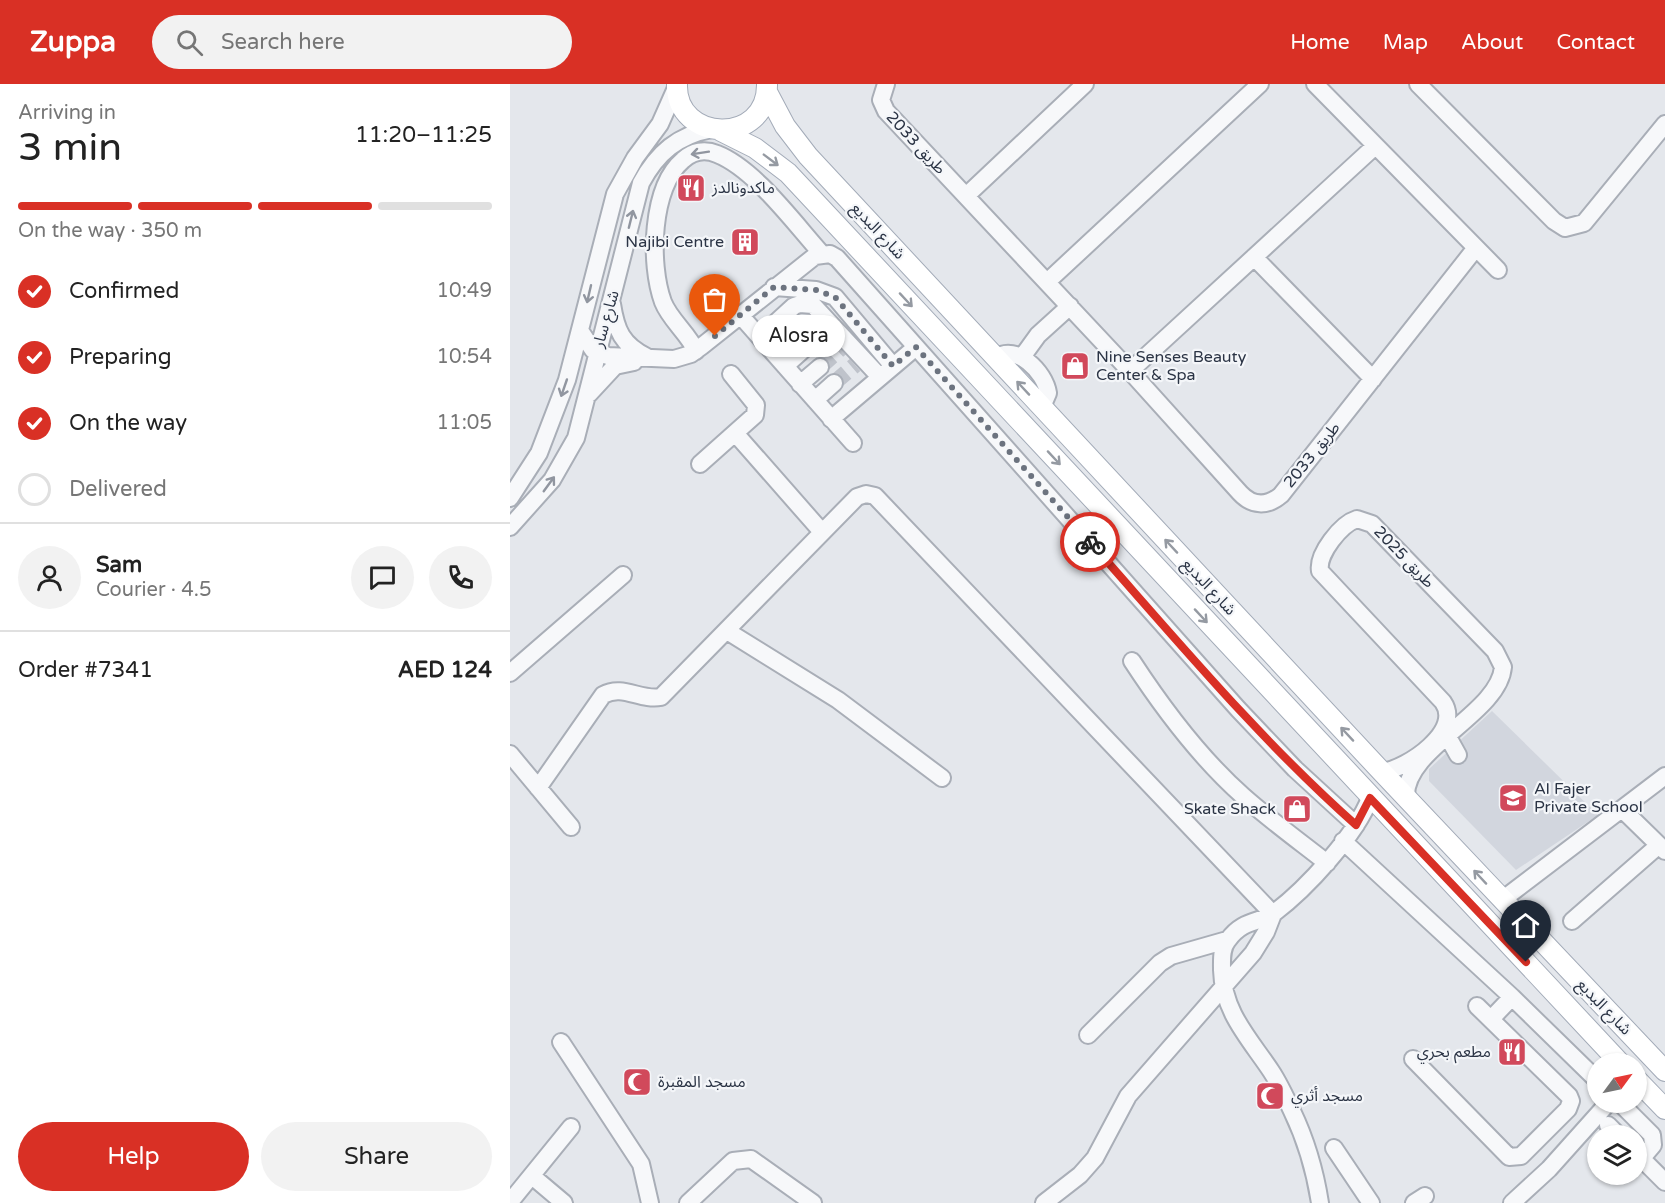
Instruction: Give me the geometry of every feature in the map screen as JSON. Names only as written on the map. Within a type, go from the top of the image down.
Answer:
[{"type":"main road","name":"شارع البديع","points":[[676,86],[680,102],[687,115],[699,124],[755,148],[788,173],[1370,798],[1612,1053]]},
{"type":"main road","name":"شارع البديع","points":[[768,87],[785,126],[808,156],[1382,772],[1663,1068]]},
{"type":"main road","points":[[717,130],[746,124],[763,104],[768,87]]},
{"type":"main road","points":[[1647,1090],[1665,1109]]},
{"type":"street","name":"طريق 2033","points":[[886,84],[881,100],[886,111],[1070,306],[1240,493],[1252,503],[1260,504],[1275,500],[1281,495],[1475,249]]},
{"type":"street","points":[[966,196],[1085,84]]},
{"type":"street","points":[[1047,282],[1260,84]]},
{"type":"street","points":[[1315,84],[1374,147],[1498,270]]},
{"type":"street","points":[[1418,84],[1554,221],[1565,228],[1584,223],[1665,124]]},
{"type":"street","name":"شارع سار","points":[[510,498],[539,453],[567,380],[615,194],[635,158],[660,124],[676,86]]},
{"type":"street","name":"شارع سار","points":[[510,527],[542,493],[561,467],[578,432],[596,352],[641,183],[650,166],[679,140],[695,132],[717,130]]},
{"type":"street","points":[[1130,371],[1374,147]]},
{"type":"street","points":[[696,351],[688,336],[667,310],[661,295],[656,236],[666,182],[687,156],[705,150],[725,157],[747,175],[822,254],[837,258],[1245,717],[1295,769],[1356,825]]},
{"type":"street","points":[[587,396],[615,366],[674,359],[696,351],[808,260],[822,254]]},
{"type":"street","points":[[1254,257],[1373,379]]},
{"type":"street","points":[[774,287],[816,290],[835,297],[887,371]]},
{"type":"street","points":[[611,299],[615,323],[622,339],[635,351],[653,360]]},
{"type":"street","points":[[760,337],[800,303],[813,305],[859,361],[887,371]]},
{"type":"street","points":[[1022,357],[1038,335],[1070,306]]},
{"type":"street","points":[[741,316],[853,443]]},
{"type":"street","points":[[581,332],[596,352],[653,360]]},
{"type":"street","points":[[831,419],[916,347]]},
{"type":"street","points":[[785,366],[804,349]]},
{"type":"street","points":[[996,358],[1008,352],[1022,357],[1045,382],[1047,398],[1042,407]]},
{"type":"street","points":[[800,384],[820,367]]},
{"type":"street","points":[[700,464],[757,410],[756,405],[731,374]]},
{"type":"street","points":[[815,400],[834,383]]},
{"type":"street","points":[[735,433],[822,532]]},
{"type":"street","points":[[538,788],[603,695],[621,690],[650,699],[661,697],[857,496],[866,494],[875,496],[1273,914]]},
{"type":"street","name":"طريق 2025","points":[[1406,797],[1407,782],[1414,769],[1475,710],[1500,679],[1503,667],[1499,655],[1372,524],[1362,519],[1352,521],[1321,556],[1319,566],[1322,575],[1443,702]]},
{"type":"street","points":[[510,673],[623,575]]},
{"type":"street","points":[[727,631],[837,700],[942,778]]},
{"type":"street","points":[[1132,661],[1175,724],[1211,765],[1243,796],[1327,863]]},
{"type":"street","points":[[1382,772],[1409,763],[1443,732],[1449,718],[1443,702]]},
{"type":"street","points":[[1443,702],[1455,708],[1475,710]]},
{"type":"street","points":[[1448,737],[1458,755]]},
{"type":"street","points":[[510,754],[571,827]]},
{"type":"street","points":[[1500,897],[1665,776]]},
{"type":"street","points":[[1044,1203],[1080,1175],[1095,1158],[1128,1096],[1261,942],[1273,914],[1327,863],[1356,825],[1370,798]]},
{"type":"street","points":[[1572,921],[1662,848],[1622,808]]},
{"type":"street","points":[[1343,841],[1512,997],[1587,1070]]},
{"type":"street","points":[[1088,1035],[1160,963],[1172,956],[1224,948],[1251,921],[1273,914]]},
{"type":"street","points":[[1224,948],[1222,985],[1230,1010],[1244,1035],[1271,1072],[1293,1113],[1309,1155],[1320,1203]]},
{"type":"street","points":[[1491,1019],[1512,997]]},
{"type":"street","points":[[1413,1059],[1509,1157],[1521,1156],[1568,1109],[1571,1101],[1569,1096],[1477,1006]]},
{"type":"street","points":[[561,1041],[641,1164],[650,1203]]},
{"type":"street","points":[[1512,1203],[1548,1169],[1599,1113]]},
{"type":"street","points":[[1630,1113],[1642,1125]]},
{"type":"street","points":[[510,1202],[571,1127]]},
{"type":"street","points":[[1647,1130],[1652,1135],[1653,1145],[1647,1150]]},
{"type":"street","points":[[1334,1149],[1371,1203]]},
{"type":"street","points":[[688,1203],[733,1161],[742,1158],[759,1164],[810,1202]]},
{"type":"street","points":[[1647,1164],[1665,1182]]},
{"type":"street","points":[[532,1176],[564,1203]]},
{"type":"shaded area","name":"Al Fajer Private School","points":[[1492,711],[1598,815],[1516,870],[1429,781],[1429,769]]},
{"type":"tunnel","points":[[804,349],[825,330]]},
{"type":"tunnel","points":[[820,367],[841,348]]},
{"type":"tunnel","points":[[834,383],[855,365]]},
{"type":"way so far","points":[[715,336],[774,287],[828,293],[842,303],[893,366],[916,347],[1090,542]]},
{"type":"place","name":"ماكدونالدز","points":[[691,188]]},
{"type":"place","name":"Najibi Centre","points":[[745,242]]},
{"type":"place","name":"Alosra","points":[[715,336]]},
{"type":"place","name":"Nine Senses Beauty Center & Spa","points":[[1075,366]]},
{"type":"place","name":"Al Fajer Private School","points":[[1513,798]]},
{"type":"place","name":"Skate Shack","points":[[1297,809]]},
{"type":"place","name":"مطعم بحري","points":[[1512,1052]]},
{"type":"place","name":"مسجد المقبرة","points":[[637,1082]]},
{"type":"place","name":"مسجد أثري","points":[[1270,1096]]},
{"type":"route","points":[[1090,542],[1238,710],[1295,769],[1356,825],[1370,798],[1526,962]]}]
